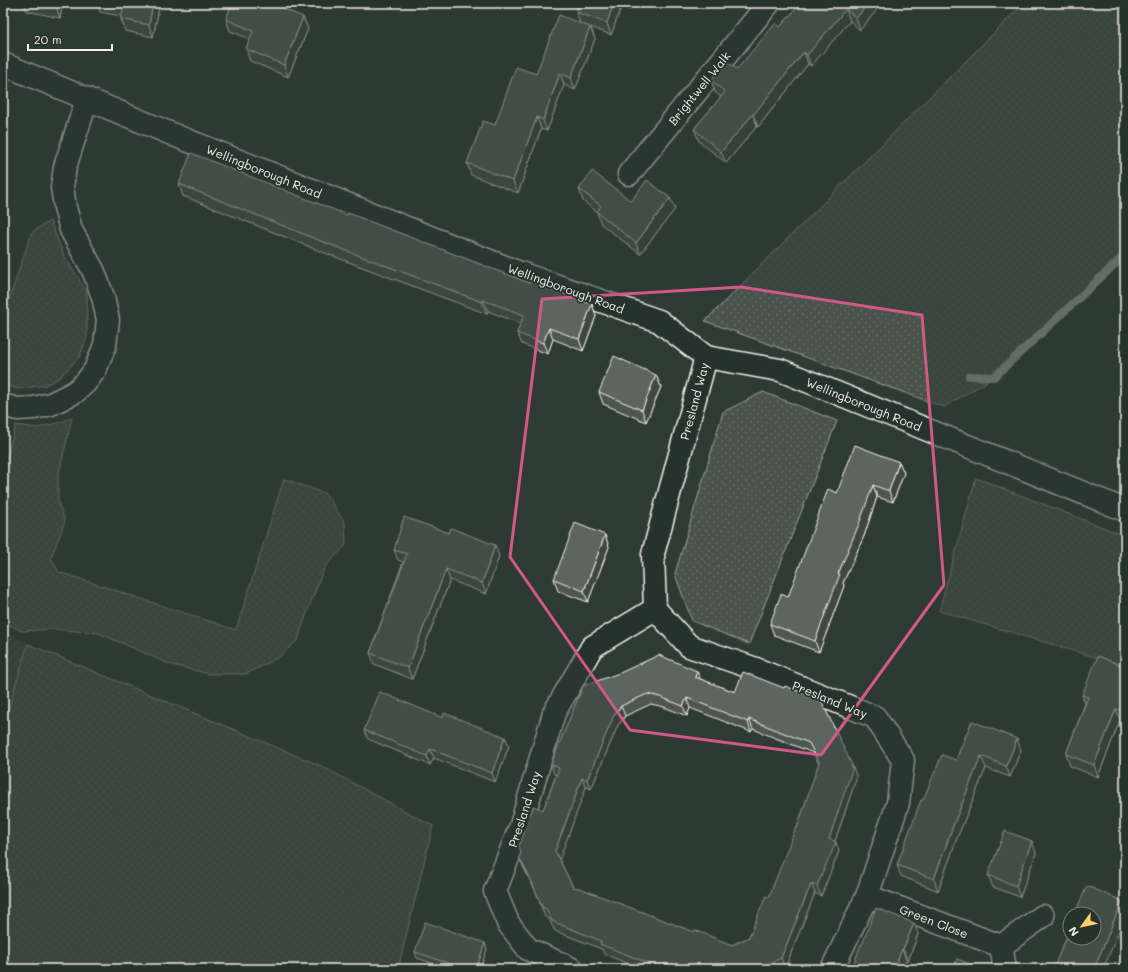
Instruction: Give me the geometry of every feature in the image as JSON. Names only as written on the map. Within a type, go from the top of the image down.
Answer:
[{"type":"street","name":"Brightwell Walk","points":[[629,174],[769,3]]},
{"type":"street","name":"Wellingborough Road","points":[[3,64],[188,141],[520,272],[660,321],[706,357],[780,370],[1125,510]]},
{"type":"street","points":[[3,405],[17,409],[34,408],[51,404],[75,392],[86,382],[95,370],[105,345],[108,320],[103,297],[94,272],[71,230],[62,187],[65,167],[87,99]]},
{"type":"street","name":"Presland Way","points":[[706,357],[653,554],[655,609],[689,646],[756,669],[875,717],[903,760],[898,802],[867,896],[832,969]]},
{"type":"street","name":"Presland Way","points":[[572,969],[528,949],[508,923],[495,891],[521,825],[554,713],[592,647],[655,609]]},
{"type":"street","name":"Green Close","points":[[867,896],[1001,946]]},
{"type":"street","points":[[1005,969],[1001,946],[1043,916]]},
{"type":"highlighted area","points":[[741,287],[922,315],[944,585],[821,755],[630,730],[510,557],[542,299]]},
{"type":"shaded area","points":[[1024,3],[1125,3],[1125,255],[994,377],[944,407],[705,321]]},
{"type":"shaded area","points":[[50,221],[64,256],[87,292],[87,337],[80,356],[60,377],[46,385],[17,389],[3,384],[3,317],[32,232]]},
{"type":"shaded area","points":[[763,392],[837,421],[749,644],[692,621],[675,574],[723,412]]},
{"type":"shaded area","points":[[72,417],[58,477],[58,502],[65,521],[51,558],[59,572],[236,630],[284,479],[326,494],[345,523],[346,545],[324,568],[298,640],[279,657],[246,674],[209,674],[169,664],[99,633],[54,629],[22,631],[3,622],[3,469],[16,425],[37,428],[62,422]]},
{"type":"shaded area","points":[[976,478],[1125,536],[1125,666],[939,611]]},
{"type":"shaded area","points":[[3,630],[28,644],[3,727]]},
{"type":"shaded area","points":[[28,644],[319,765],[433,826],[398,969],[3,969],[3,727]]},
{"type":"building","points":[[42,3],[56,3],[56,6]]},
{"type":"building","points":[[111,3],[153,3],[149,25],[121,19],[124,5]]},
{"type":"building","points":[[232,3],[270,3],[303,17],[284,65],[246,49],[253,31],[226,19]]},
{"type":"building","points":[[579,3],[614,3],[607,23],[576,12]]},
{"type":"building","points":[[801,3],[869,3],[856,18],[846,9],[807,55],[804,52],[721,152],[694,129],[725,92],[711,80],[726,61],[737,69],[776,23],[780,27]]},
{"type":"building","points":[[559,15],[590,27],[571,78],[560,73],[543,120],[537,117],[513,181],[467,163],[483,121],[495,125],[516,67],[536,74]]},
{"type":"building","points":[[191,153],[347,215],[348,213],[529,283],[530,281],[592,304],[579,339],[549,328],[543,343],[517,333],[524,315],[483,300],[482,302],[326,243],[179,184]]},
{"type":"building","points":[[592,171],[631,201],[647,180],[670,198],[636,243],[597,212],[601,206],[579,189]]},
{"type":"building","points":[[614,356],[656,375],[642,410],[599,392]]},
{"type":"building","points":[[855,445],[899,462],[889,491],[873,485],[859,524],[838,574],[840,574],[815,641],[770,624],[781,594],[788,597],[828,489],[837,493]]},
{"type":"building","points":[[404,517],[449,533],[451,528],[495,545],[482,583],[446,569],[408,668],[370,653],[407,554],[394,550]]},
{"type":"building","points":[[575,523],[605,535],[584,591],[554,579]]},
{"type":"building","points":[[659,655],[697,671],[695,677],[735,692],[743,672],[784,688],[785,686],[821,700],[852,765],[852,770],[829,839],[836,842],[817,886],[811,884],[781,958],[757,969],[680,969],[665,963],[663,969],[600,944],[601,941],[552,921],[546,909],[542,907],[532,882],[519,857],[521,853],[519,846],[533,806],[543,810],[559,768],[551,764],[583,686],[622,672]],"holes":[[[647,694],[660,697],[683,706],[687,698],[748,722],[749,719],[809,743],[819,762],[797,828],[796,827],[769,897],[766,896],[749,937],[732,945],[695,930],[694,932],[573,887],[555,851],[582,778],[587,780],[614,715],[621,706]]]},
{"type":"building","points":[[1098,656],[1125,667],[1125,697],[1120,710],[1116,709],[1094,765],[1066,754],[1088,697],[1082,695]]},
{"type":"building","points":[[380,692],[443,718],[444,713],[505,737],[492,773],[430,749],[427,756],[364,730]]},
{"type":"building","points":[[972,721],[1017,739],[1006,766],[981,756],[934,879],[897,865],[921,800],[923,800],[942,755],[956,760]]},
{"type":"building","points":[[1005,831],[1032,841],[1016,886],[988,875]]},
{"type":"building","points":[[1087,886],[1122,901],[1094,969],[1053,969],[1063,946],[1102,946],[1102,906],[1078,906]]},
{"type":"building","points":[[876,908],[914,923],[894,969],[852,969],[861,944],[862,945]]},
{"type":"building","points":[[425,922],[485,943],[476,969],[465,969],[415,952]]},
{"type":"building","points":[[957,959],[983,969],[953,969]]},
{"type":"building","points":[[533,966],[539,969],[532,969]]},
{"type":"waterway","points":[[969,376],[994,377],[1125,255]]}]
